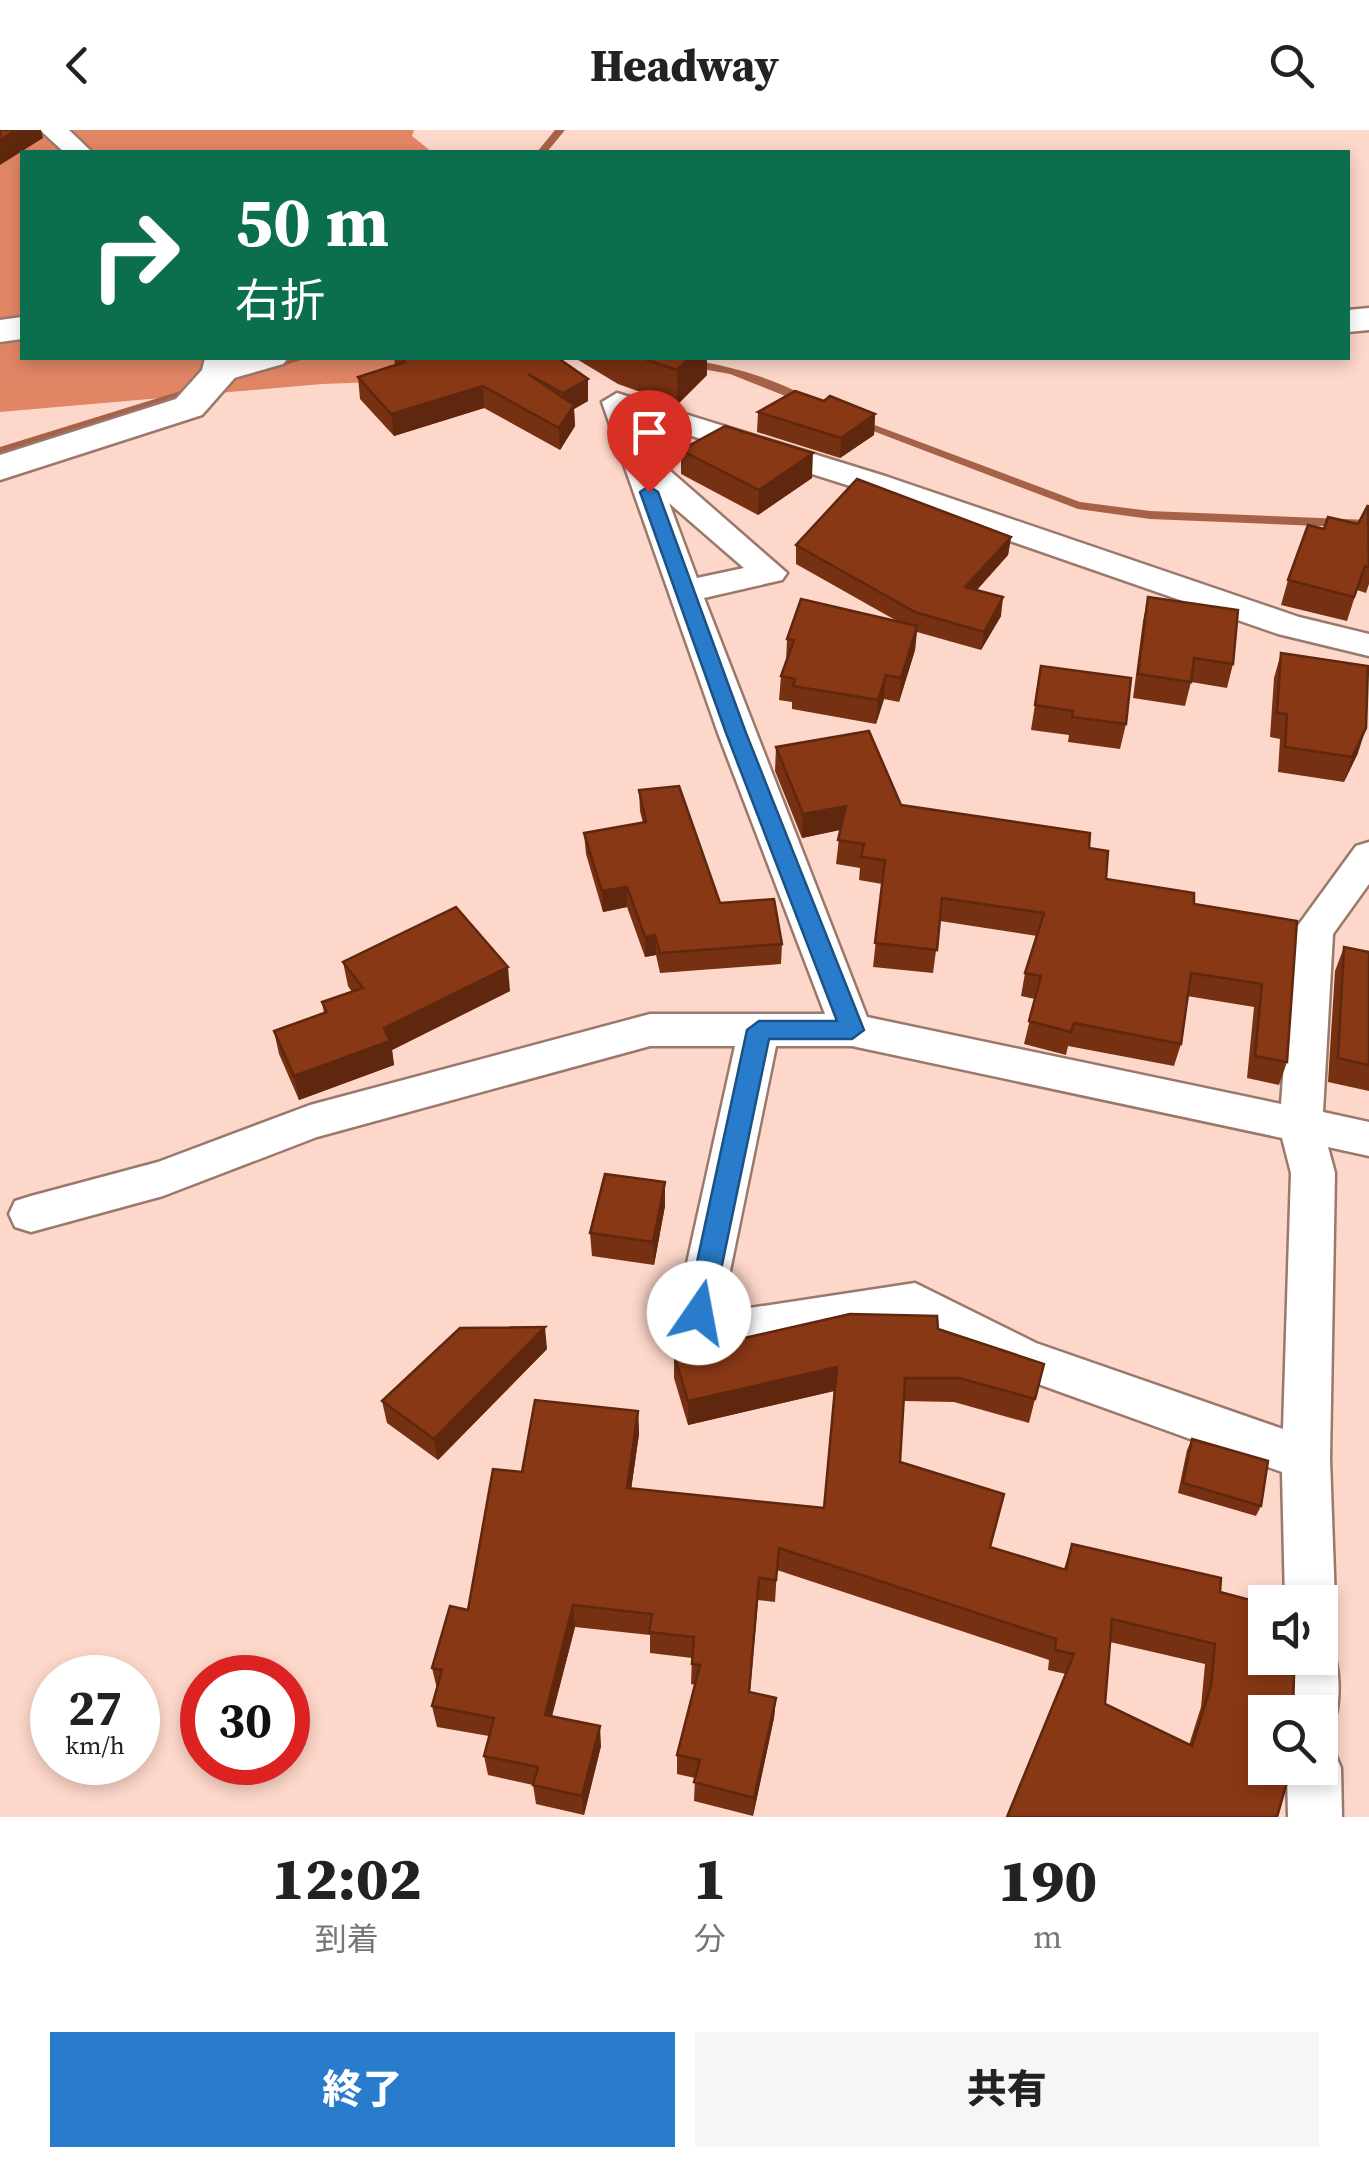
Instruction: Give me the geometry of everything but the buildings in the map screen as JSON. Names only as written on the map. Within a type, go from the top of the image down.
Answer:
[{"type":"street","points":[[52,130],[77,150]]},
{"type":"street","points":[[0,468],[189,407],[222,365],[258,360]]},
{"type":"street","points":[[852,1030],[638,459],[603,393],[1290,626],[1369,645]]},
{"type":"street","points":[[638,459],[770,573],[685,591]]},
{"type":"street","points":[[1310,1585],[1306,1459],[1313,1173],[1301,1128],[1314,931],[1369,856]]},
{"type":"street","points":[[31,1214],[163,1178],[310,1122],[650,1030],[852,1030],[1301,1128],[1369,1139]]},
{"type":"street","points":[[759,1030],[699,1313],[723,1332],[915,1303],[1021,1358],[1306,1459]]},
{"type":"street","points":[[1314,1785],[1315,1817]]},
{"type":"shaded area","points":[[0,130],[414,130],[412,136],[430,150],[20,150],[20,360],[519,360],[456,379],[322,384],[0,412]]},
{"type":"waterway","points":[[544,150],[560,130]]},
{"type":"waterway","points":[[267,368],[294,360]]},
{"type":"waterway","points":[[670,360],[733,371],[807,401]]},
{"type":"waterway","points":[[0,451],[197,389]]},
{"type":"waterway","points":[[856,421],[1078,505],[1150,515],[1369,524]]},
{"type":"route","points":[[649,492],[736,733],[852,1030],[759,1030],[699,1313]]}]
